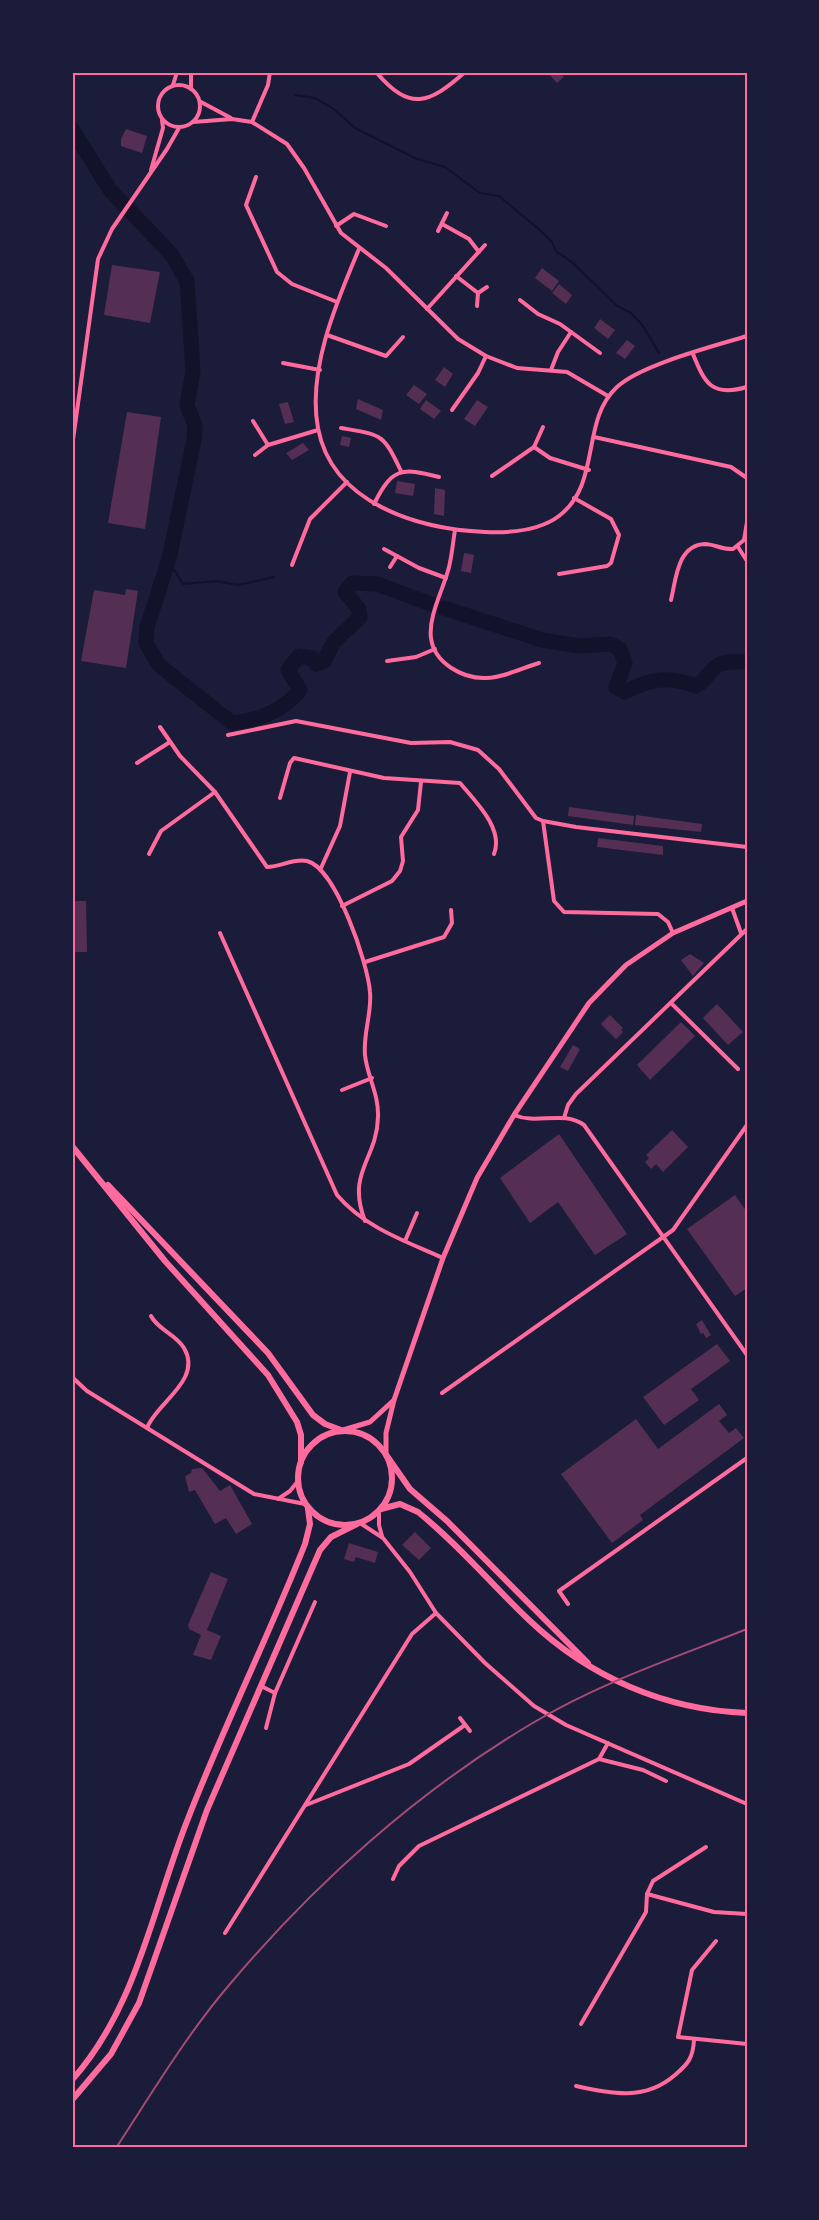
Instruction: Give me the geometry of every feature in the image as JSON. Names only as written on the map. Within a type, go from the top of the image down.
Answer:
[{"type":"main road","points":[[380,1510],[390,1489],[385,1439],[394,1400],[443,1258],[477,1178],[514,1115],[599,992],[626,965],[673,933],[747,901]]},
{"type":"main road","points":[[72,1146],[165,1261],[254,1358],[275,1385],[297,1422],[301,1462],[298,1481],[310,1524],[305,1544],[189,1816],[126,1995],[101,2042],[72,2080]]},
{"type":"main road","points":[[89,1166],[268,1353],[313,1414],[328,1425],[369,1438],[386,1455],[410,1489],[447,1521],[594,1670]]},
{"type":"main road","points":[[301,1462],[320,1437],[370,1422],[394,1400]]},
{"type":"main road","points":[[72,2100],[111,2054],[135,2010],[152,1970],[199,1832],[320,1550],[331,1537],[380,1510],[400,1504],[418,1512],[543,1633],[594,1670],[625,1686],[666,1701],[708,1710],[747,1713]]},
{"type":"main road","points":[[307,1507],[326,1520],[358,1523]]},
{"type":"street","points":[[173,85],[177,72]]},
{"type":"street","points":[[191,72],[191,89],[200,102],[232,119]]},
{"type":"street","points":[[252,122],[268,85],[270,72]]},
{"type":"street","points":[[376,72],[395,92],[412,100],[429,100],[465,72]]},
{"type":"street","points":[[150,174],[163,128],[158,100],[166,88],[173,85],[191,89]]},
{"type":"street","points":[[193,122],[198,117],[200,102]]},
{"type":"street","points":[[72,447],[96,270],[107,238],[179,128],[193,122],[232,119],[252,122],[286,144],[297,157],[336,226],[359,249],[386,268],[458,339],[486,356],[517,368],[567,372],[583,379],[608,396]]},
{"type":"street","points":[[162,120],[179,128]]},
{"type":"street","points":[[256,177],[246,205],[277,273],[292,284],[337,302]]},
{"type":"street","points":[[438,231],[447,213]]},
{"type":"street","points":[[336,226],[354,214],[386,226]]},
{"type":"street","points":[[442,224],[469,239],[479,252]]},
{"type":"street","points":[[427,309],[485,245]]},
{"type":"street","points":[[359,249],[337,302],[327,335],[314,405],[318,430],[331,462],[347,482],[374,504],[416,522],[456,530],[499,532],[528,529],[560,516],[581,490],[588,470],[600,411],[608,396],[630,378],[747,336]]},
{"type":"street","points":[[456,276],[478,293]]},
{"type":"street","points":[[478,293],[487,287]]},
{"type":"street","points":[[477,306],[478,293]]},
{"type":"street","points":[[520,300],[600,353]]},
{"type":"street","points":[[551,370],[558,351],[571,332]]},
{"type":"street","points":[[327,335],[386,356],[403,337]]},
{"type":"street","points":[[693,354],[701,374],[712,387],[727,390],[747,387]]},
{"type":"street","points":[[452,410],[478,373],[486,356]]},
{"type":"street","points":[[283,363],[320,370]]},
{"type":"street","points":[[253,421],[268,445]]},
{"type":"street","points":[[492,476],[534,447],[543,427]]},
{"type":"street","points":[[341,428],[371,433],[384,439],[391,447],[401,471]]},
{"type":"street","points":[[255,455],[268,445],[318,430]]},
{"type":"street","points":[[594,437],[731,467],[747,478]]},
{"type":"street","points":[[534,447],[559,462],[588,470]]},
{"type":"street","points":[[374,504],[383,485],[401,471],[413,470],[439,477]]},
{"type":"street","points":[[292,565],[310,519],[347,482]]},
{"type":"street","points":[[559,574],[607,566],[611,562],[619,535],[611,519],[574,498]]},
{"type":"street","points":[[671,600],[681,560],[691,548],[706,544],[727,549],[738,546],[744,540],[747,522]]},
{"type":"street","points":[[456,530],[446,578],[431,626],[430,639],[442,662],[455,670],[486,678],[539,663]]},
{"type":"street","points":[[738,546],[747,561]]},
{"type":"street","points":[[384,549],[446,578]]},
{"type":"street","points":[[390,567],[396,556]]},
{"type":"street","points":[[387,660],[416,657],[435,649]]},
{"type":"street","points":[[228,735],[296,721],[411,743],[450,741],[478,750],[499,769],[536,818],[543,821],[599,830],[747,847]]},
{"type":"street","points":[[160,727],[170,742],[215,792],[267,867],[291,861],[307,861],[321,868],[342,906],[365,962],[371,995],[364,1041],[365,1059],[372,1078],[378,1117],[376,1135],[358,1187],[357,1197],[365,1221]]},
{"type":"street","points":[[137,763],[170,742]]},
{"type":"street","points":[[280,798],[290,763],[294,758],[350,772],[421,782],[460,783],[497,832],[498,844],[494,854]]},
{"type":"street","points":[[321,868],[340,826],[350,772]]},
{"type":"street","points":[[342,906],[392,881],[399,871],[403,861],[401,837],[418,810],[421,782]]},
{"type":"street","points":[[149,854],[161,831],[215,792]]},
{"type":"street","points":[[543,821],[554,901],[564,912],[658,915],[668,922],[673,933]]},
{"type":"street","points":[[732,908],[741,934]]},
{"type":"street","points":[[365,962],[444,937],[452,922],[451,910]]},
{"type":"street","points":[[564,1118],[568,1105],[576,1094],[747,929]]},
{"type":"street","points":[[220,933],[337,1195],[350,1210],[365,1221],[443,1258]]},
{"type":"street","points":[[671,1003],[738,1069]]},
{"type":"street","points":[[342,1090],[372,1078]]},
{"type":"street","points":[[514,1115],[525,1119],[576,1119],[584,1125],[747,1355]]},
{"type":"street","points":[[442,1393],[663,1237],[681,1221],[736,1137],[747,1125]]},
{"type":"street","points":[[405,1241],[417,1213]]},
{"type":"street","points":[[147,1428],[154,1413],[181,1385],[188,1365],[184,1347],[151,1316]]},
{"type":"street","points":[[72,1377],[87,1391],[254,1494],[307,1507]]},
{"type":"street","points":[[568,1604],[559,1590],[747,1458]]},
{"type":"street","points":[[277,1499],[290,1491],[298,1481]]},
{"type":"street","points":[[380,1510],[379,1525],[383,1538]]},
{"type":"street","points":[[358,1523],[383,1538],[410,1572],[436,1613],[534,1706],[608,1743],[747,1804]]},
{"type":"street","points":[[266,1728],[275,1693],[315,1602]]},
{"type":"street","points":[[225,1933],[412,1634],[436,1613]]},
{"type":"street","points":[[261,1686],[275,1693]]},
{"type":"street","points":[[460,1718],[470,1731]]},
{"type":"street","points":[[306,1805],[409,1764],[465,1725]]},
{"type":"street","points":[[393,1879],[399,1866],[419,1846],[599,1759],[608,1743]]},
{"type":"street","points":[[599,1759],[643,1770],[666,1781]]},
{"type":"street","points":[[581,2024],[646,1912],[646,1894],[653,1881],[706,1847]]},
{"type":"street","points":[[646,1894],[714,1912],[747,1914]]},
{"type":"street","points":[[716,1941],[692,1970],[678,2037],[747,2044]]},
{"type":"street","points":[[576,2086],[622,2094],[648,2091],[665,2083],[689,2063],[694,2040]]},
{"type":"building","points":[[547,72],[560,72],[564,77],[557,83]]},
{"type":"building","points":[[126,129],[147,136],[142,153],[121,146],[121,139]]},
{"type":"building","points":[[112,265],[160,272],[150,323],[104,315]]},
{"type":"building","points":[[542,268],[559,281],[552,291],[535,278]]},
{"type":"building","points":[[559,284],[572,295],[566,304],[552,293]]},
{"type":"building","points":[[600,319],[615,330],[608,339],[594,328]]},
{"type":"building","points":[[627,340],[635,346],[625,359],[616,353]]},
{"type":"building","points":[[444,367],[453,374],[445,387],[435,380]]},
{"type":"building","points":[[414,385],[427,394],[419,404],[406,395]]},
{"type":"building","points":[[358,399],[383,410],[381,420],[356,409]]},
{"type":"building","points":[[426,400],[441,411],[434,419],[420,409]]},
{"type":"building","points":[[477,400],[488,407],[475,426],[464,419]]},
{"type":"building","points":[[288,402],[294,422],[285,424],[279,404]]},
{"type":"building","points":[[127,412],[161,417],[145,529],[108,523]]},
{"type":"building","points":[[342,436],[351,438],[349,447],[340,445]]},
{"type":"building","points":[[303,443],[309,450],[292,460],[286,453]]},
{"type":"building","points":[[397,481],[415,484],[413,496],[395,493]]},
{"type":"building","points":[[435,488],[445,490],[444,516],[434,514]]},
{"type":"building","points":[[464,553],[474,555],[471,573],[461,571]]},
{"type":"building","points":[[126,589],[138,591],[126,668],[81,661],[94,590],[125,595]]},
{"type":"building","points":[[569,807],[634,816],[633,825],[568,816]]},
{"type":"building","points":[[636,815],[702,824],[701,832],[635,825]]},
{"type":"building","points":[[598,838],[663,846],[663,855],[597,847]]},
{"type":"building","points":[[72,901],[86,901],[87,952],[72,952]]},
{"type":"building","points":[[690,954],[704,963],[693,976],[681,960]]},
{"type":"building","points":[[717,1004],[743,1032],[728,1045],[703,1018]]},
{"type":"building","points":[[610,1015],[623,1028],[621,1030],[623,1032],[616,1039],[601,1024]]},
{"type":"building","points":[[681,1022],[695,1036],[650,1080],[637,1065]]},
{"type":"building","points":[[573,1045],[580,1049],[568,1071],[560,1067]]},
{"type":"building","points":[[672,1130],[688,1147],[663,1172],[656,1164],[651,1169],[645,1162],[649,1158],[646,1155]]},
{"type":"building","points":[[559,1134],[627,1234],[595,1255],[558,1202],[530,1223],[500,1178]]},
{"type":"building","points":[[735,1195],[747,1212],[747,1288],[735,1296],[687,1229]]},
{"type":"building","points":[[702,1320],[711,1335],[706,1338],[696,1324]]},
{"type":"building","points":[[717,1344],[730,1361],[691,1389],[699,1400],[664,1425],[643,1397]]},
{"type":"building","points":[[719,1404],[727,1415],[719,1421],[729,1433],[736,1428],[744,1438],[640,1515],[643,1520],[612,1543],[561,1474],[636,1419],[658,1449]]},
{"type":"building","points":[[202,1468],[220,1491],[230,1485],[252,1524],[236,1534],[226,1518],[215,1524],[195,1490],[189,1492],[185,1476],[191,1473],[192,1469]]},
{"type":"building","points":[[415,1532],[431,1548],[419,1560],[402,1545]]},
{"type":"building","points":[[349,1543],[378,1552],[375,1563],[356,1557],[354,1562],[344,1559]]},
{"type":"building","points":[[211,1572],[228,1579],[207,1630],[221,1636],[211,1660],[193,1655],[201,1635],[189,1629],[188,1625]]},
{"type":"waterway","points":[[295,95],[315,98],[334,109],[355,128],[417,159],[445,167],[480,193],[499,196],[541,231],[552,242],[556,251],[573,263],[617,306],[631,313],[643,326],[659,353]]},
{"type":"waterway","points":[[72,129],[110,190],[172,255],[187,281],[193,371],[187,405],[195,426],[194,440],[169,559],[147,627],[146,643],[159,665],[232,723],[252,720],[278,709],[300,690],[288,670],[299,656],[312,658],[316,664],[324,661],[334,642],[360,617],[359,609],[345,592],[352,583],[377,584],[431,604]]},
{"type":"waterway","points":[[166,567],[175,571],[183,584],[216,581],[238,585],[274,577]]},
{"type":"waterway","points":[[444,608],[542,640],[579,646],[610,644],[620,649],[625,663],[616,687],[625,692],[660,680],[677,681],[696,686],[721,664],[747,662]]},
{"type":"railway","points":[[116,2148],[214,2003],[297,1910],[370,1841],[448,1779],[489,1750],[557,1709],[637,1672],[747,1629]]}]
